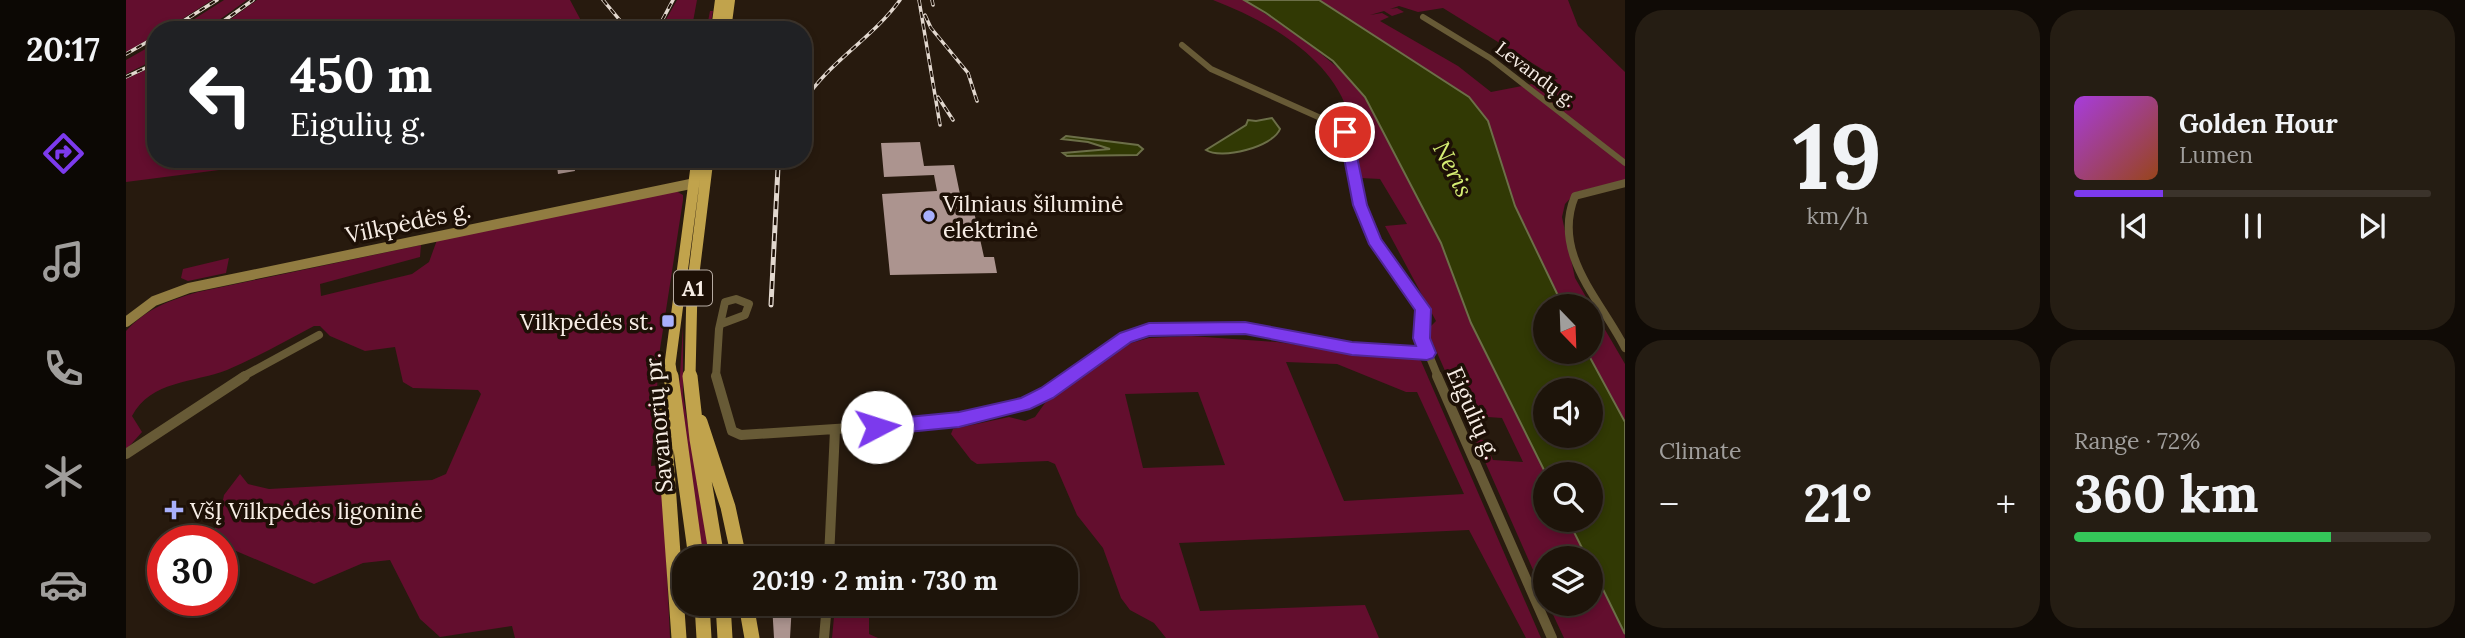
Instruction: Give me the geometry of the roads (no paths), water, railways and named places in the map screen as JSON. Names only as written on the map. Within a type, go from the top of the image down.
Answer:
[{"type":"highway","points":[[717,21],[720,0]]},
{"type":"highway","points":[[727,21],[730,0]]},
{"type":"highway","name":"Savanorių pr.","points":[[698,168],[700,181],[690,323],[691,396],[715,546]]},
{"type":"highway","name":"Savanorių pr.","points":[[694,546],[670,364],[700,181],[705,168]]},
{"type":"highway","points":[[670,364],[665,433],[677,576],[679,638]]},
{"type":"highway","points":[[691,396],[728,507],[736,546]]},
{"type":"highway","points":[[703,616],[704,638]]},
{"type":"highway","points":[[724,616],[726,638]]},
{"type":"highway","points":[[748,616],[752,638]]},
{"type":"main road","name":"Vilkpėdės g.","points":[[126,322],[155,301],[189,288],[700,181]]},
{"type":"street","name":"Levandų g.","points":[[1423,17],[1490,58],[1625,163]]},
{"type":"street","name":"Eigulių g.","points":[[1182,46],[1211,69],[1343,128],[1360,205],[1374,241],[1423,309],[1422,338],[1427,353],[1552,638]]},
{"type":"street","points":[[1625,183],[1575,195],[1568,211],[1567,224],[1573,251],[1588,291],[1618,333],[1625,348]]},
{"type":"street","points":[[721,324],[716,379],[725,413],[735,435],[943,422],[1024,404],[1047,393],[1126,337],[1149,330],[1245,328],[1352,349],[1427,353]]},
{"type":"street","points":[[126,454],[234,382],[319,335]]},
{"type":"street","points":[[830,546],[835,430]]},
{"type":"street","points":[[824,638],[826,616]]},
{"type":"water","name":"Neris","points":[[1244,0],[1319,0],[1469,97],[1488,121],[1515,206],[1557,294],[1533,294],[1533,364],[1594,364],[1601,378],[1533,378],[1533,448],[1471,323],[1441,243],[1365,97],[1333,61]]},
{"type":"water","points":[[1272,118],[1280,129],[1268,141],[1234,152],[1213,153],[1206,150],[1246,125],[1248,120]]},
{"type":"water","points":[[1066,136],[1138,145],[1143,149],[1137,155],[1067,156],[1063,153],[1110,149],[1088,142],[1062,139]]},
{"type":"water","points":[[1603,381],[1625,422],[1625,634],[1603,589],[1603,546],[1581,546],[1574,532],[1603,532],[1603,462],[1540,462],[1533,448],[1603,448]]},
{"type":"railway","points":[[183,21],[217,0]]},
{"type":"railway","points":[[224,21],[253,0]]},
{"type":"railway","points":[[603,0],[620,21]]},
{"type":"railway","points":[[662,21],[673,0]]},
{"type":"railway","points":[[812,90],[877,27],[900,0]]},
{"type":"railway","points":[[919,0],[940,125]]},
{"type":"railway","points":[[932,0],[933,5]]},
{"type":"railway","points":[[925,15],[931,28],[968,73],[977,101]]},
{"type":"railway","points":[[126,54],[147,42]]},
{"type":"railway","points":[[126,77],[147,67]]},
{"type":"railway","points":[[938,97],[953,120]]},
{"type":"railway","points":[[771,305],[778,168]]},
{"type":"place","name":"Vilniaus šiluminė elektrinė","points":[[929,216]]},
{"type":"place","name":"Vilkpėdės st.","points":[[668,321]]},
{"type":"place","name":"VšĮ Vilkpėdės ligoninė","points":[[174,510]]}]
